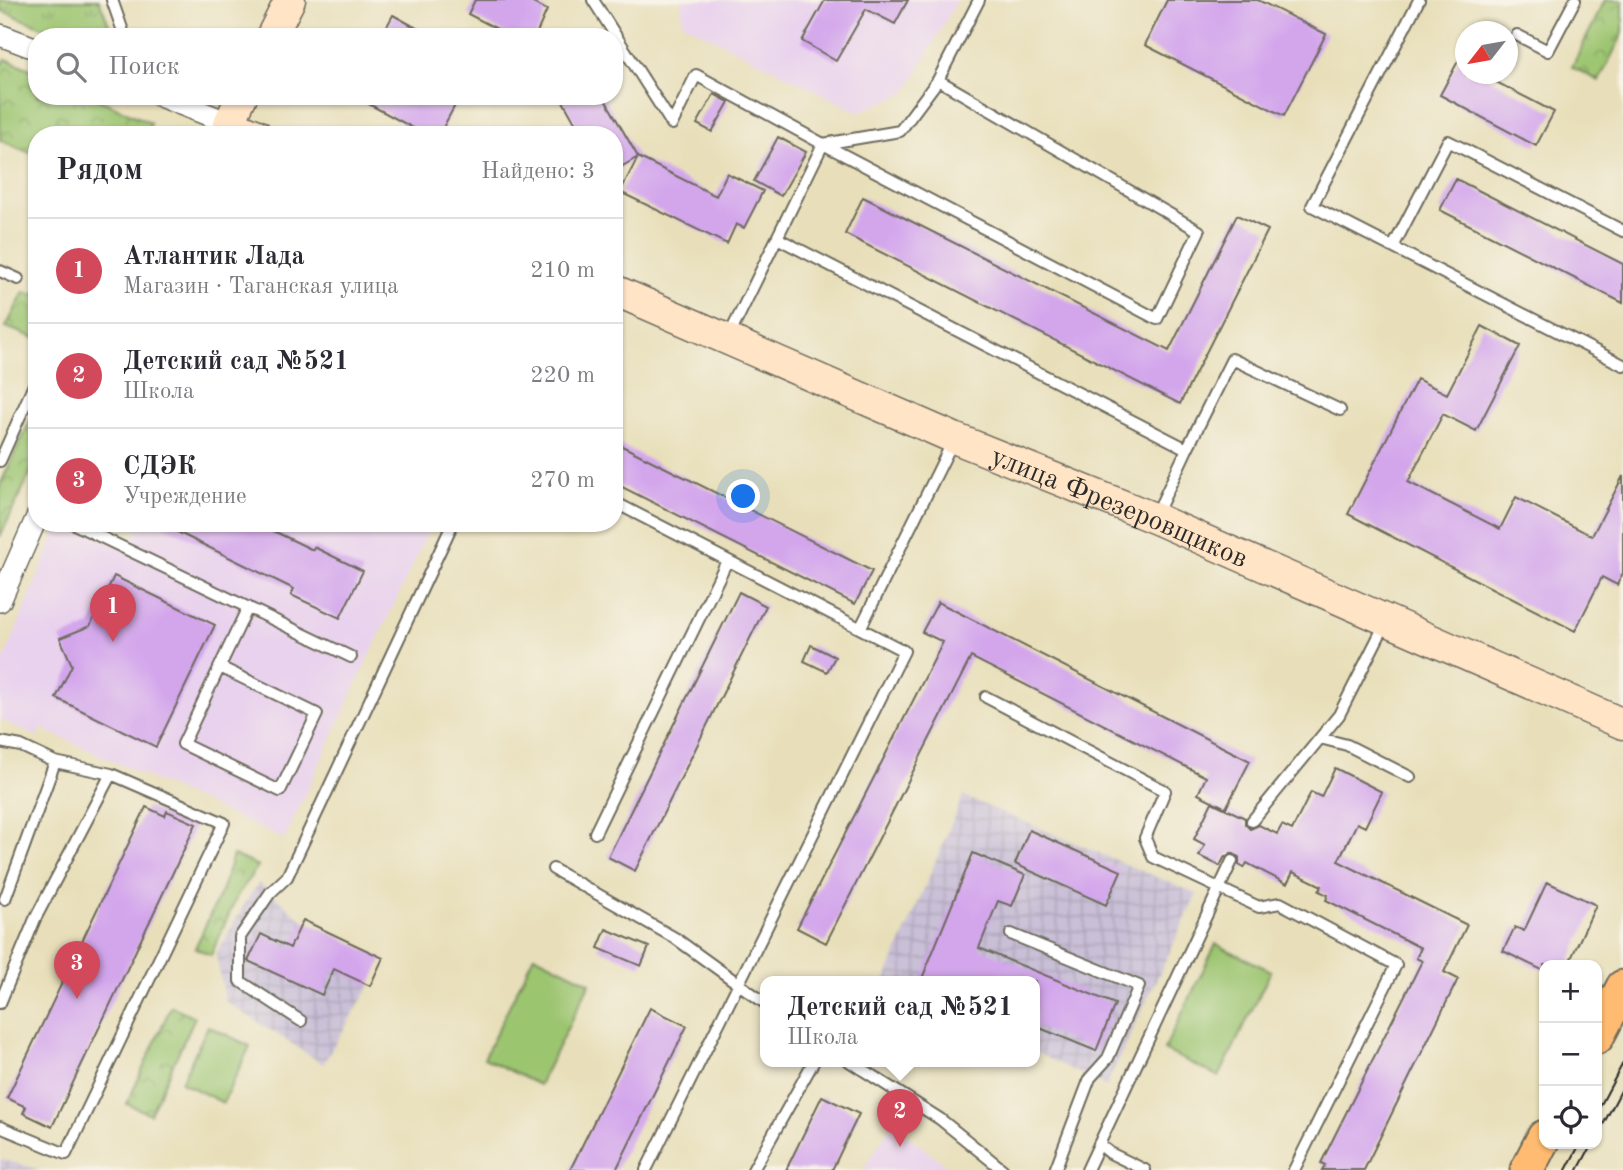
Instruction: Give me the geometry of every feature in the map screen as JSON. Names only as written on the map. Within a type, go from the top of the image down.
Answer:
[{"type":"main road","points":[[276,28],[290,0]]},
{"type":"main road","points":[[228,126],[238,105]]},
{"type":"main road","name":"улица Фрезеровщиков","points":[[623,294],[954,438],[1154,518],[1623,724]]},
{"type":"main road","points":[[1602,1027],[1623,987]]},
{"type":"main road","points":[[1527,1170],[1539,1147]]},
{"type":"street","points":[[1,37],[28,46]]},
{"type":"street","points":[[178,105],[221,126]]},
{"type":"street","points":[[2,590],[30,532]]},
{"type":"lane","points":[[112,0],[122,28]]},
{"type":"lane","points":[[593,0],[611,28]]},
{"type":"lane","points":[[823,144],[900,131],[938,80],[979,0]]},
{"type":"lane","points":[[1419,0],[1312,206],[1623,365]]},
{"type":"lane","points":[[1518,36],[1548,51],[1576,0]]},
{"type":"lane","points":[[623,47],[672,124],[695,75],[1157,319],[1199,231],[938,80]]},
{"type":"lane","points":[[1393,247],[1448,141],[1623,230]]},
{"type":"lane","points":[[728,338],[823,144]]},
{"type":"lane","points":[[776,238],[1187,449]]},
{"type":"lane","points":[[0,271],[18,279]]},
{"type":"lane","points":[[1154,518],[1232,359],[1340,410]]},
{"type":"lane","points":[[0,461],[28,398]]},
{"type":"lane","points":[[861,628],[954,438]]},
{"type":"lane","points":[[623,507],[904,651],[646,1170]]},
{"type":"lane","points":[[91,532],[351,657]]},
{"type":"lane","points":[[301,1021],[240,981],[240,937],[270,893],[287,877],[449,532]]},
{"type":"lane","points":[[595,833],[727,561]]},
{"type":"lane","points":[[220,667],[317,714],[280,791],[183,744],[248,607]]},
{"type":"lane","points":[[1252,821],[1339,715],[1388,619]]},
{"type":"lane","points":[[986,697],[1165,791],[1145,838],[1153,857],[1259,907],[1280,903],[1396,965],[1294,1170]]},
{"type":"lane","points":[[1320,738],[1347,745],[1410,776]]},
{"type":"lane","points":[[0,742],[21,746],[54,762],[111,774],[224,822],[66,1154],[0,1127]]},
{"type":"lane","points":[[5,899],[54,762]]},
{"type":"lane","points":[[0,1003],[35,919],[111,774]]},
{"type":"lane","points":[[1087,1170],[1232,862]]},
{"type":"lane","points":[[553,869],[675,938],[760,999]]},
{"type":"lane","points":[[1012,934],[1139,986],[1108,1058],[1090,1078],[1055,1170]]},
{"type":"lane","points":[[753,1170],[811,1067]]},
{"type":"lane","points":[[858,1067],[940,1119],[1003,1170]]},
{"type":"lane","points":[[1099,1144],[1110,1153],[1145,1170]]},
{"type":"shaded area","points":[[681,0],[957,0],[906,93],[858,112],[683,23]]},
{"type":"shaded area","points":[[56,532],[90,532],[128,549],[136,532],[428,532],[284,839],[40,728],[37,737],[0,719],[0,669]]},
{"type":"shaded area","points":[[963,796],[1197,894],[1106,1086],[1040,1054],[1040,976],[887,976]]},
{"type":"shaded area","points":[[259,883],[303,920],[370,986],[323,1064],[225,1001],[216,954]]},
{"type":"shaded area","points":[[892,1124],[952,1170],[863,1170]]},
{"type":"shaded area","points":[[0,1159],[41,1170],[0,1170]]},
{"type":"green space","points":[[0,0],[99,0],[110,28],[45,28],[0,10]]},
{"type":"green space","points":[[1605,0],[1623,0],[1623,33],[1599,81],[1572,67]]},
{"type":"green space","points":[[6,59],[28,68],[28,105],[111,105],[151,123],[150,126],[28,126],[28,152],[0,140],[0,66]]},
{"type":"green space","points":[[24,292],[28,293],[28,336],[6,327]]},
{"type":"green space","points":[[28,425],[28,478],[0,537],[0,485]]},
{"type":"green space","points":[[233,855],[258,866],[237,896],[211,955],[195,948],[222,889]]},
{"type":"green space","points":[[1216,944],[1271,971],[1219,1077],[1164,1050]]},
{"type":"green space","points":[[534,955],[590,983],[539,1085],[484,1058]]},
{"type":"green space","points":[[171,1006],[195,1017],[150,1114],[127,1104]]},
{"type":"green space","points":[[208,1026],[250,1046],[223,1103],[181,1082]]},
{"type":"building","points":[[475,0],[527,0],[547,10],[539,28],[495,28],[468,14]]},
{"type":"building","points":[[825,0],[908,0],[895,24],[866,9],[836,61],[802,41]]},
{"type":"building","points":[[1167,0],[1258,0],[1326,34],[1284,116],[1145,45]]},
{"type":"building","points":[[393,15],[417,28],[386,28]]},
{"type":"building","points":[[1455,67],[1455,84],[1500,84],[1554,112],[1536,146],[1440,95]]},
{"type":"building","points":[[714,94],[729,102],[712,132],[697,124]]},
{"type":"building","points":[[371,105],[455,105],[444,126],[409,126]]},
{"type":"building","points":[[565,105],[608,105],[620,126],[577,126]]},
{"type":"building","points":[[623,131],[638,157],[623,166]]},
{"type":"building","points":[[778,137],[806,152],[781,196],[754,181]]},
{"type":"building","points":[[638,157],[716,196],[727,173],[763,191],[744,228],[736,224],[727,244],[623,193],[623,186]]},
{"type":"building","points":[[1456,179],[1623,264],[1623,303],[1440,210]]},
{"type":"building","points":[[863,197],[1169,351],[1237,215],[1268,230],[1180,404],[845,234]]},
{"type":"building","points":[[1482,326],[1520,346],[1476,431],[1443,414],[1408,482],[1500,529],[1516,497],[1592,536],[1623,476],[1623,573],[1617,585],[1602,577],[1575,631],[1348,514],[1417,379],[1447,394]]},
{"type":"building","points":[[623,446],[872,571],[855,604],[623,488]]},
{"type":"building","points":[[177,532],[276,532],[363,571],[340,618],[291,595],[294,589]]},
{"type":"building","points":[[114,576],[215,625],[156,747],[56,698],[72,665],[60,638],[90,626]]},
{"type":"building","points":[[739,592],[766,606],[635,871],[608,857]]},
{"type":"building","points":[[938,602],[1250,761],[1226,808],[1198,794],[1206,777],[971,657],[826,943],[797,928],[943,642],[922,632]]},
{"type":"building","points":[[811,645],[835,657],[827,672],[804,661]]},
{"type":"building","points":[[1335,768],[1382,792],[1365,827],[1357,823],[1338,861],[1467,925],[1444,972],[1458,979],[1364,1170],[1322,1170],[1325,1165],[1321,1163],[1422,961],[1416,958],[1421,948],[1326,900],[1328,895],[1319,891],[1322,886],[1293,872],[1287,884],[1247,863],[1244,868],[1239,865],[1239,857],[1232,853],[1224,858],[1220,866],[1199,856],[1205,845],[1194,839],[1212,802],[1245,818],[1245,824],[1250,829],[1259,825],[1277,834],[1282,825],[1292,830],[1311,792],[1321,797]]},
{"type":"building","points":[[146,807],[165,816],[167,811],[196,824],[52,1127],[23,1113],[26,1107],[7,1098]]},
{"type":"building","points":[[1029,830],[1121,871],[1106,905],[1015,864]]},
{"type":"building","points":[[973,853],[1025,875],[1012,906],[998,901],[979,948],[1115,1004],[1096,1051],[1040,1028],[1040,976],[923,976]]},
{"type":"building","points":[[1547,882],[1596,905],[1570,960],[1539,960],[1539,969],[1503,951],[1515,927],[1524,931]]},
{"type":"building","points":[[303,920],[383,958],[370,986],[334,969],[322,995],[248,961],[261,934],[290,948]]},
{"type":"building","points":[[606,929],[649,947],[641,966],[598,948]]},
{"type":"building","points":[[650,1008],[687,1026],[616,1170],[570,1170]]},
{"type":"building","points":[[822,1096],[859,1114],[832,1170],[786,1170]]},
{"type":"tram line","points":[[1602,1103],[1623,1063]]},
{"type":"tram line","points":[[1602,1127],[1623,1087]]},
{"type":"tram line","points":[[1566,1170],[1577,1149]]},
{"type":"tram line","points":[[1578,1170],[1589,1149]]},
{"type":"place","name":"Атлантик Лада","points":[[113,642]]},
{"type":"place","name":"СДЭК","points":[[77,999]]},
{"type":"place","name":"Детский сад №521","points":[[900,1147]]}]
